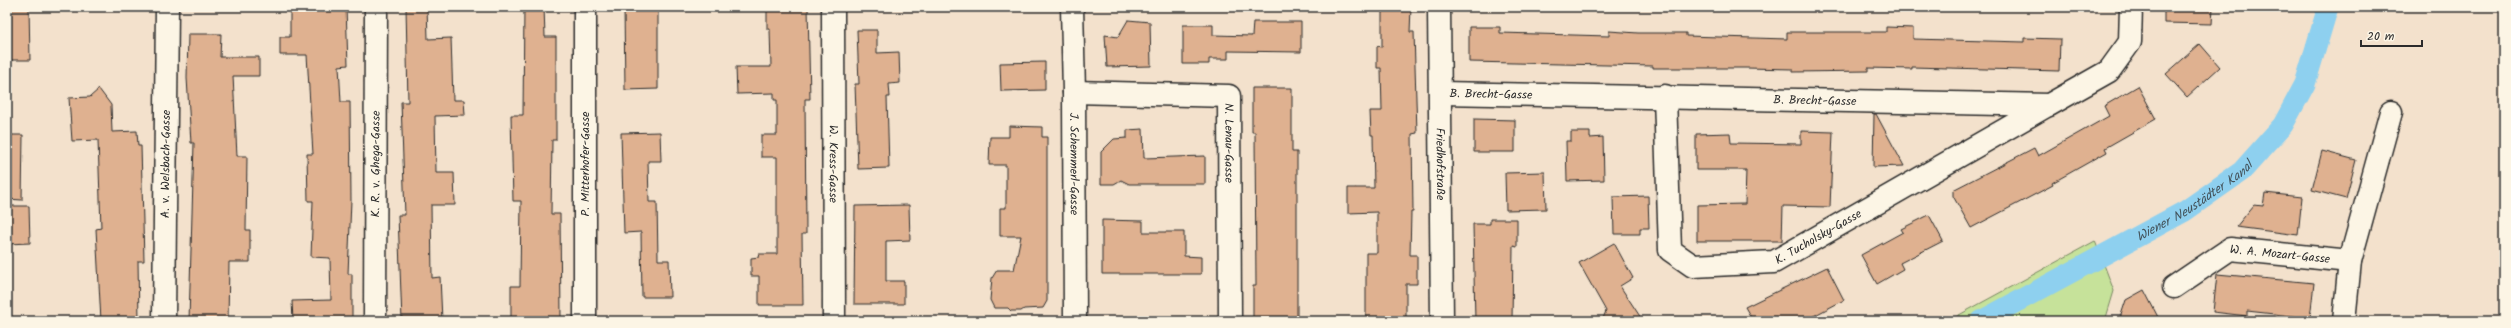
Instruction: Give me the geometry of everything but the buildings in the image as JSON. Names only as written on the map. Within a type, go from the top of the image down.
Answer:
[{"type":"street","name":"A. v. Welsbach-Gasse","points":[[164,321],[167,7]]},
{"type":"street","name":"K. R. v. Ghega-Gasse","points":[[375,321],[376,7]]},
{"type":"street","name":"P. Mitterhofer-Gasse","points":[[585,7],[585,321]]},
{"type":"street","name":"W. Kress-Gasse","points":[[833,7],[834,321]]},
{"type":"street","name":"J. Schemmerl-Gasse","points":[[1072,7],[1075,321]]},
{"type":"street","name":"Friedhofstraße","points":[[1439,7],[1442,93],[1442,321]]},
{"type":"street","points":[[2049,105],[2109,71],[2130,42],[2131,7]]},
{"type":"street","name":"N. Lenau-Gasse","points":[[1074,92],[1229,96],[1230,321]]},
{"type":"street","name":"B. Brecht-Gasse","points":[[1442,93],[1665,96],[2049,105]]},
{"type":"street","name":"K. Tucholsky-Gasse","points":[[1665,96],[1670,250],[1693,266],[1774,262],[2049,105]]},
{"type":"street","points":[[2344,321],[2350,261],[2391,112]]},
{"type":"street","name":"W. A. Mozart-Gasse","points":[[2174,287],[2230,249],[2350,261]]},
{"type":"green space","points":[[2095,241],[2114,291],[2105,321],[1948,321]]},
{"type":"waterway","name":"Wiener Neustädter Kanal","points":[[1981,321],[2185,211],[2242,171],[2283,125],[2305,84],[2328,7]]}]
